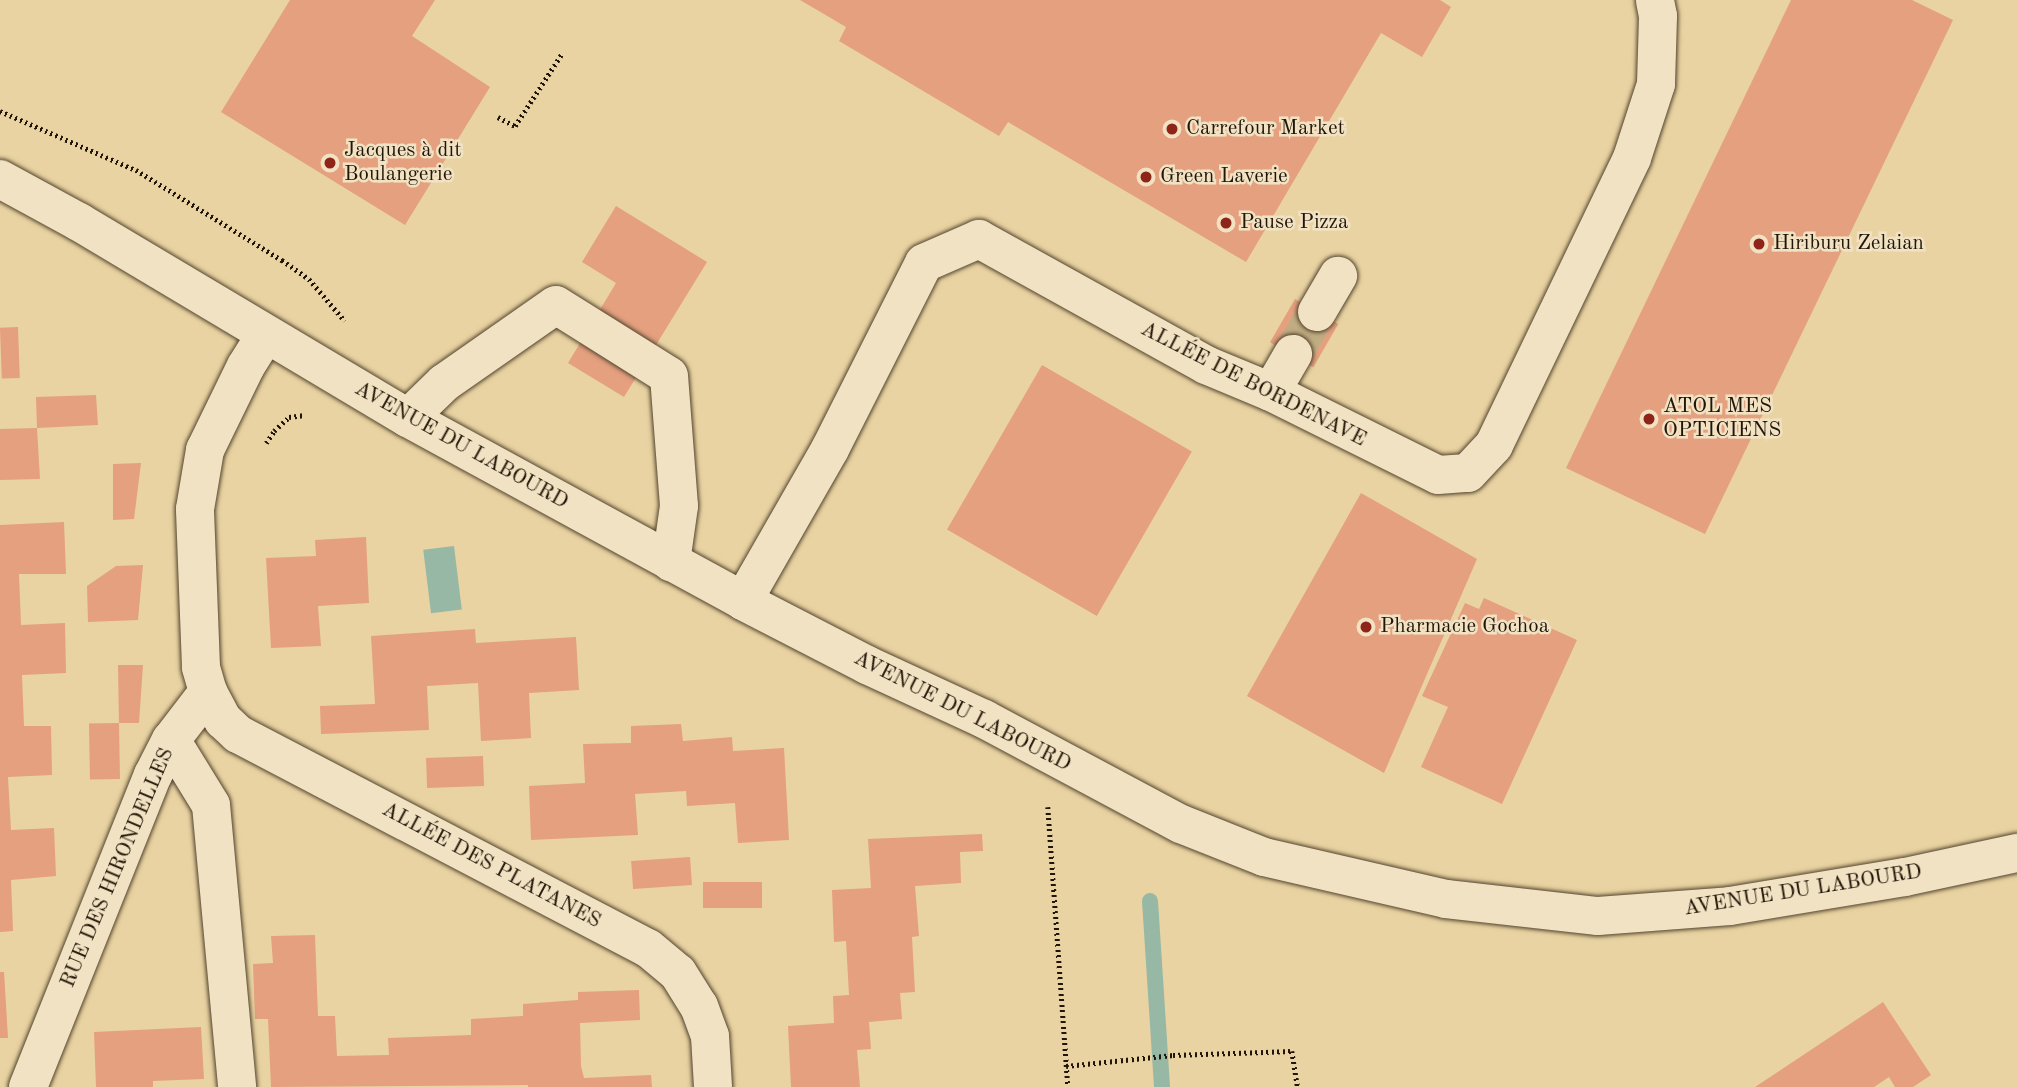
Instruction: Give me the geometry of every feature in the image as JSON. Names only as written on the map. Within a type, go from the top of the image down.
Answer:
[{"type":"street","name":"ALLÉE DE BORDENAVE","points":[[743,601],[830,449],[924,264],[979,239],[1206,365],[1271,392],[1438,475],[1468,473],[1494,445],[1632,158],[1656,84],[1658,16],[1655,0]]},
{"type":"street","name":"AVENUE DU LABOURD","points":[[0,179],[79,222],[408,418],[743,601],[867,665],[984,719],[1181,824],[1264,857],[1446,900],[1598,916],[1730,906],[1905,877],[2017,853]]},
{"type":"street","points":[[1317,312],[1338,276]]},
{"type":"street","points":[[408,418],[444,383],[555,305],[669,376],[679,506],[671,562]]},
{"type":"street","points":[[208,692],[201,667],[195,509],[205,450],[246,366],[265,335]]},
{"type":"street","points":[[1271,392],[1293,354]]},
{"type":"street","name":"RUE DES HIRONDELLES","points":[[28,1087],[153,775],[171,740],[208,692]]},
{"type":"street","name":"ALLÉE DES PLATANES","points":[[208,692],[223,720],[238,734],[648,948],[678,973],[699,1006],[710,1036],[713,1087]]},
{"type":"street","points":[[171,740],[211,806],[237,1087]]},
{"type":"path","points":[[498,117],[515,126],[561,55]]},
{"type":"path","points":[[0,111],[148,177],[309,279],[346,322],[357,329]]},
{"type":"path","points":[[1048,801],[1068,1087]]},
{"type":"path","points":[[1066,1066],[1173,1055],[1292,1051],[1298,1087]]},
{"type":"shaded area","points":[[454,546],[462,610],[431,613],[423,550]]},
{"type":"building","points":[[290,0],[435,0],[412,36],[490,87],[405,225],[221,112]]},
{"type":"building","name":"Carrefour Market","points":[[800,0],[1440,0],[1451,7],[1422,57],[1381,33],[1246,262],[1008,122],[999,136],[839,41],[846,27]]},
{"type":"building","name":"Hiriburu Zelaian","points":[[1791,0],[1912,0],[1953,20],[1705,534],[1566,468]]},
{"type":"building","points":[[616,206],[707,262],[624,397],[568,363],[616,283],[582,262]]},
{"type":"building","points":[[1295,299],[1338,324],[1313,367],[1270,342]]},
{"type":"building","points":[[18,327],[20,378],[2,379],[0,328]]},
{"type":"building","points":[[1042,365],[1192,452],[1097,616],[947,530]]},
{"type":"building","points":[[96,395],[98,425],[37,428],[36,397]]},
{"type":"building","points":[[37,428],[40,479],[0,480],[0,429]]},
{"type":"building","points":[[141,463],[134,519],[113,520],[113,464]]},
{"type":"building","name":"Pharmacie Gochoa","points":[[1361,493],[1477,559],[1384,773],[1247,696]]},
{"type":"building","points":[[64,522],[66,574],[19,574],[21,625],[65,623],[66,673],[22,675],[24,726],[51,726],[52,775],[8,777],[11,830],[54,828],[56,876],[11,880],[13,931],[0,932],[0,525]]},
{"type":"building","points":[[366,537],[369,603],[318,606],[321,646],[271,648],[266,558],[316,556],[315,540]]},
{"type":"building","points":[[143,565],[138,620],[88,622],[87,586],[116,566]]},
{"type":"building","points":[[1484,598],[1577,640],[1502,804],[1421,767],[1448,707],[1422,696],[1465,603],[1479,609]]},
{"type":"building","points":[[475,629],[476,643],[576,637],[579,690],[529,693],[531,738],[481,741],[478,683],[427,686],[429,730],[321,734],[320,706],[375,704],[371,636]]},
{"type":"building","points":[[118,665],[143,665],[139,723],[119,723]]},
{"type":"building","points":[[119,723],[120,779],[90,780],[89,724]]},
{"type":"building","points":[[681,724],[683,741],[732,737],[733,751],[784,748],[789,840],[738,843],[735,803],[687,806],[686,791],[635,794],[638,835],[531,840],[529,786],[585,783],[583,744],[631,743],[631,726]]},
{"type":"building","points":[[483,756],[484,786],[427,788],[426,758]]},
{"type":"building","points":[[982,834],[983,851],[960,852],[961,883],[915,886],[919,936],[912,937],[915,992],[900,993],[902,1019],[869,1022],[871,1049],[857,1050],[860,1087],[791,1087],[788,1026],[834,1023],[833,996],[849,995],[846,941],[834,942],[832,890],[871,888],[868,839]]},
{"type":"building","points":[[690,857],[692,885],[633,889],[631,861]]},
{"type":"building","points":[[703,882],[762,882],[762,908],[703,908]]},
{"type":"building","points":[[315,935],[318,1016],[335,1016],[337,1056],[389,1055],[388,1038],[471,1035],[471,1019],[523,1016],[523,1004],[578,1000],[578,992],[639,990],[640,1020],[580,1023],[581,1066],[584,1078],[651,1075],[652,1087],[271,1087],[268,1019],[255,1019],[253,964],[273,963],[271,936]]},
{"type":"building","points":[[0,972],[4,972],[8,1038],[0,1038]]},
{"type":"building","points":[[1883,1002],[1931,1075],[1913,1087],[1895,1087],[1889,1077],[1874,1087],[1755,1087]]},
{"type":"building","points":[[201,1027],[204,1079],[153,1081],[153,1087],[96,1087],[94,1032]]},
{"type":"waterway","points":[[1150,901],[1162,1087]]},
{"type":"tunnel","points":[[1293,354],[1317,312]]},
{"type":"place","name":"Carrefour Market","points":[[1172,129]]},
{"type":"place","name":"Jacques à dit Boulangerie","points":[[330,163]]},
{"type":"place","name":"Green Laverie","points":[[1146,177]]},
{"type":"place","name":"Pause Pizza","points":[[1226,223]]},
{"type":"place","name":"Hiriburu Zelaian","points":[[1759,244]]},
{"type":"place","name":"ATOL MES OPTICIENS","points":[[1649,419]]},
{"type":"place","name":"Pharmacie Gochoa","points":[[1366,627]]}]
